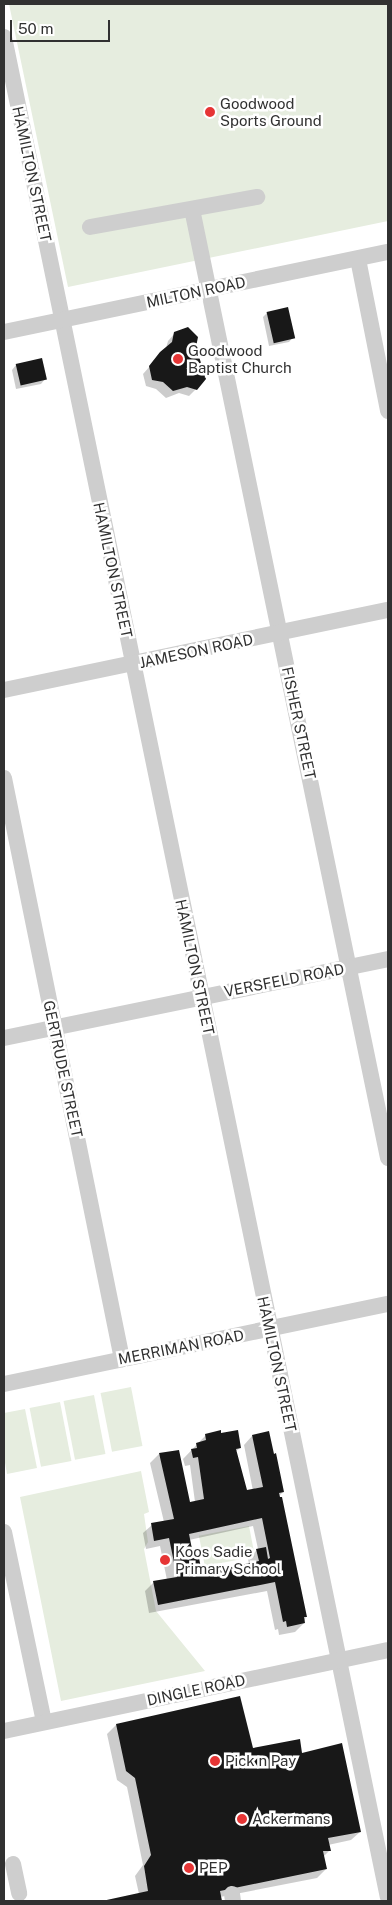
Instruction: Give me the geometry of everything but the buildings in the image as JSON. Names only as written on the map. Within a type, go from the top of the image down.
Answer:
[{"type":"street","name":"HAMILTON STREET","points":[[4,37],[388,1897]]},
{"type":"street","points":[[90,227],[257,197]]},
{"type":"street","name":"FISHER STREET","points":[[192,208],[388,1158]]},
{"type":"street","name":"MILTON ROAD","points":[[4,332],[388,252]]},
{"type":"street","points":[[358,258],[388,411]]},
{"type":"street","name":"JAMESON ROAD","points":[[4,690],[388,610]]},
{"type":"street","name":"GERTRUDE STREET","points":[[4,778],[122,1359]]},
{"type":"street","name":"VERSFELD ROAD","points":[[4,1038],[388,959]]},
{"type":"street","name":"MERRIMAN ROAD","points":[[4,1384],[388,1304]]},
{"type":"street","points":[[4,1532],[44,1722]]},
{"type":"street","name":"DINGLE ROAD","points":[[4,1731],[388,1650]]},
{"type":"street","points":[[13,1864],[19,1894]]},
{"type":"shaded area","name":"Goodwood Sports Ground","points":[[9,4],[388,4],[388,221],[68,287]]},
{"type":"shaded area","points":[[131,1387],[142,1446],[112,1452],[101,1393]]},
{"type":"shaded area","points":[[94,1395],[105,1454],[75,1460],[64,1401]]},
{"type":"shaded area","points":[[60,1402],[71,1461],[41,1467],[30,1408]]},
{"type":"shaded area","points":[[25,1409],[37,1468],[7,1474],[4,1457],[4,1413]]},
{"type":"shaded area","points":[[141,1471],[149,1512],[144,1514],[148,1542],[144,1549],[156,1611],[205,1671],[61,1701],[20,1497]]},
{"type":"shaded area","points":[[249,1526],[255,1556],[205,1566],[199,1536]]},
{"type":"place","name":"Goodwood Sports Ground","points":[[210,112]]},
{"type":"place","name":"Goodwood Baptist Church","points":[[178,359]]},
{"type":"place","name":"Koos Sadie Primary School","points":[[165,1560]]},
{"type":"place","name":"Pick n Pay","points":[[215,1761]]},
{"type":"place","name":"Ackermans","points":[[242,1819]]},
{"type":"place","name":"PEP","points":[[189,1868]]}]
